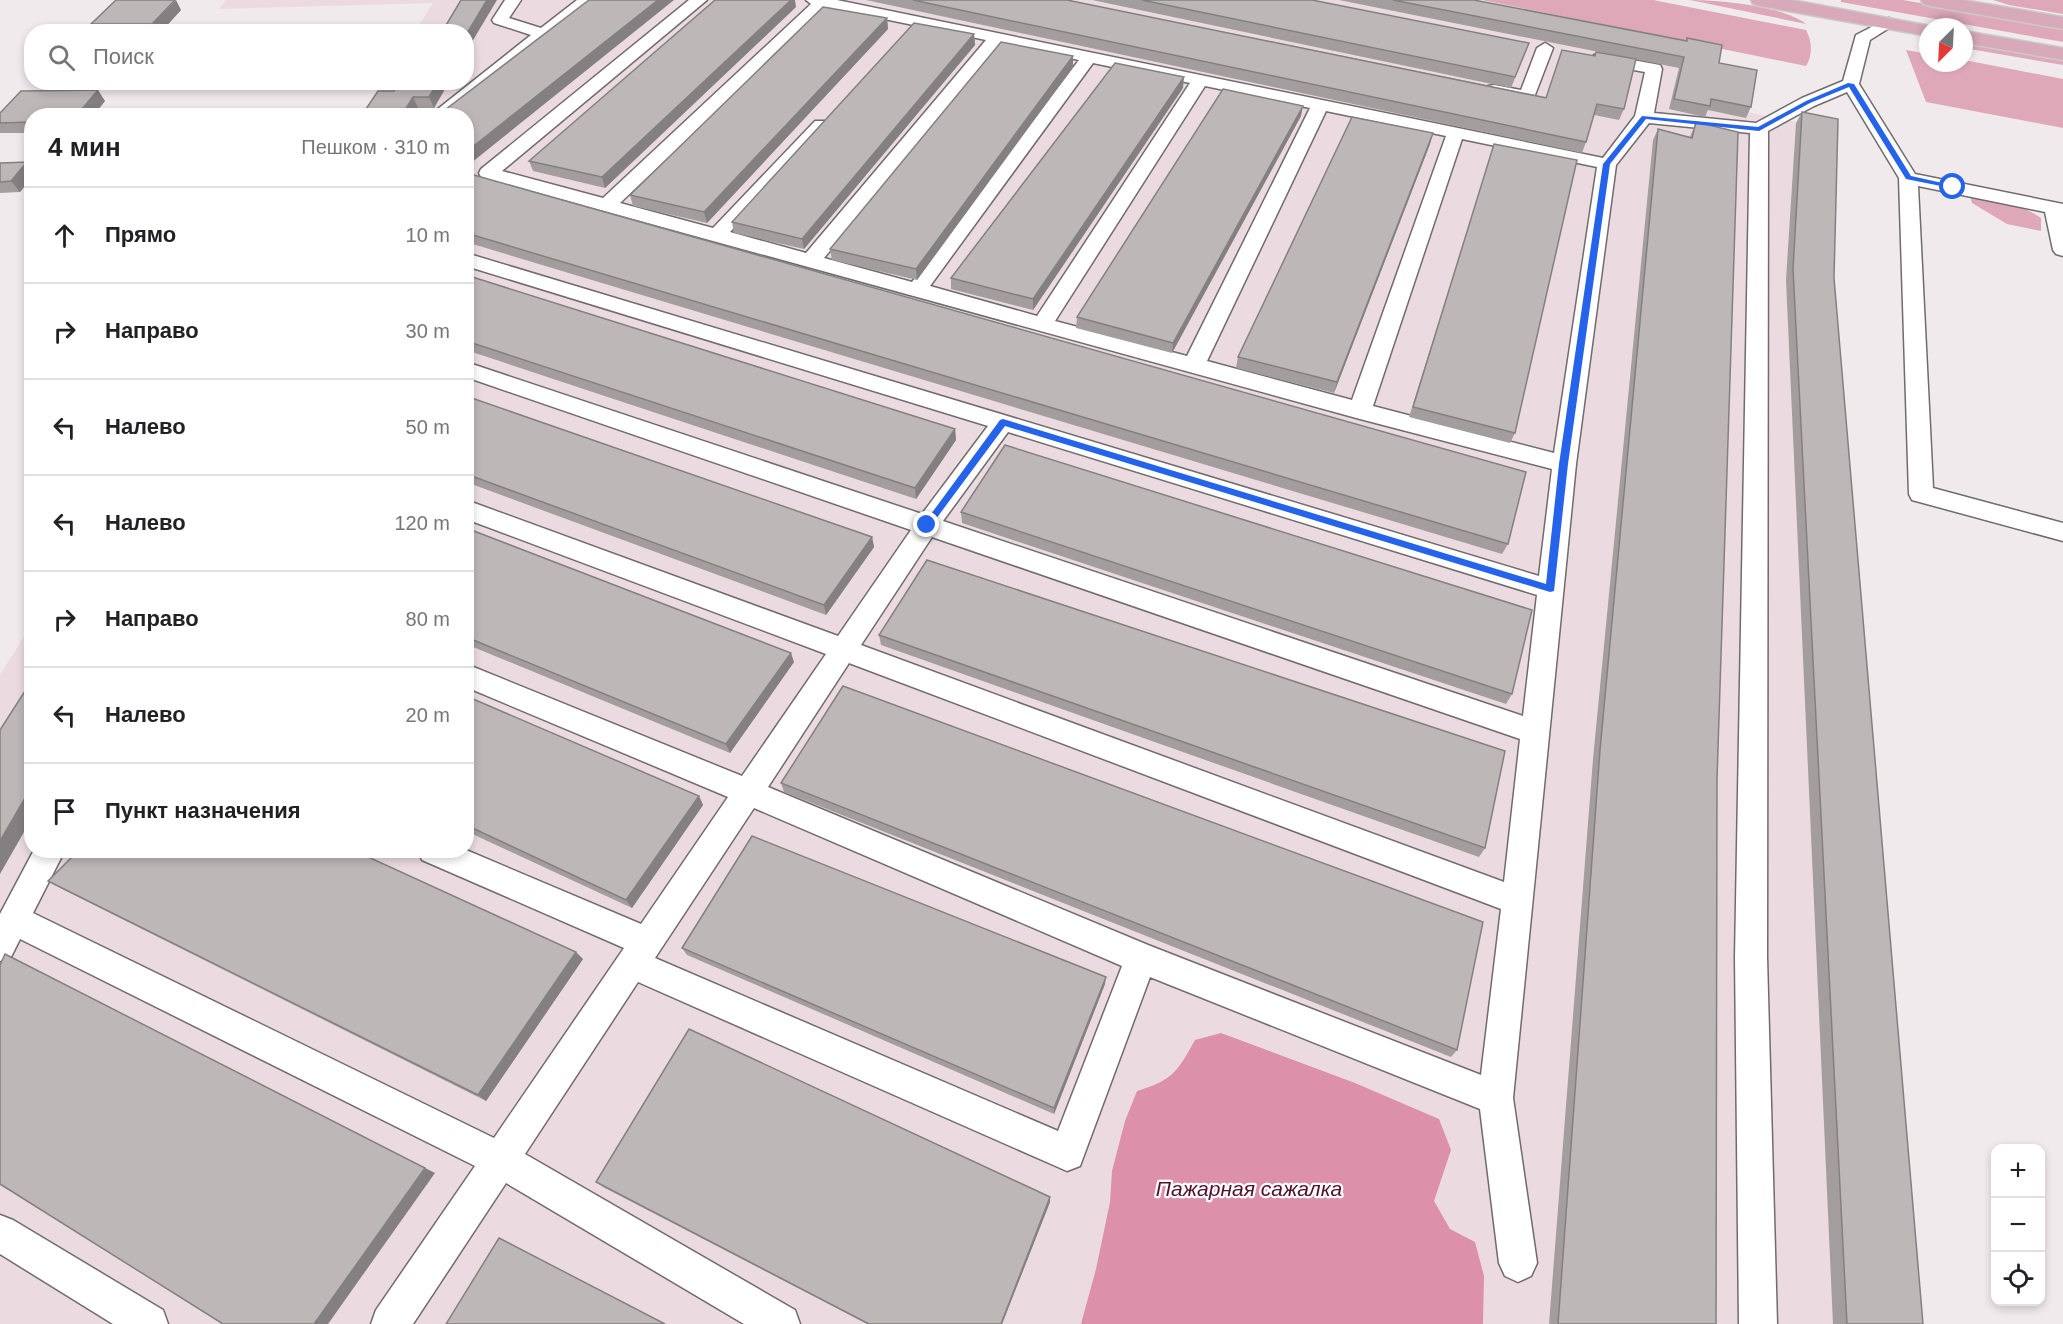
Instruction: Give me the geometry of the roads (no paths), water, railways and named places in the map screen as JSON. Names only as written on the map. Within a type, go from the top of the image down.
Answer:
[{"type":"main road","points":[[1760,0],[1919,28]]},
{"type":"main road","points":[[1930,0],[2063,23]]},
{"type":"main road","points":[[1973,39],[2063,54]]},
{"type":"lane","points":[[513,0],[500,20],[543,34]]},
{"type":"lane","points":[[474,87],[587,0]]},
{"type":"lane","points":[[699,0],[481,177],[607,205],[812,259],[1360,411],[1564,464]]},
{"type":"lane","points":[[607,205],[818,1],[1606,164]]},
{"type":"lane","points":[[903,39],[920,22]]},
{"type":"lane","points":[[1889,23],[1862,38],[1851,84],[1908,178],[1921,494],[2063,532]]},
{"type":"lane","points":[[812,259],[998,38]]},
{"type":"lane","points":[[1480,87],[1527,96],[1545,48]]},
{"type":"lane","points":[[918,288],[1090,56]]},
{"type":"lane","points":[[1518,1263],[1497,1098],[1564,464],[1606,164],[1644,117],[1654,69],[1589,56]]},
{"type":"lane","points":[[1043,323],[1201,79]]},
{"type":"lane","points":[[1644,117],[1759,129],[1808,102],[1851,84]]},
{"type":"lane","points":[[447,108],[471,90]]},
{"type":"lane","points":[[1194,365],[1321,104]]},
{"type":"lane","points":[[717,235],[830,116]]},
{"type":"lane","points":[[1758,1324],[1751,945],[1759,129]]},
{"type":"lane","points":[[1360,411],[1456,132]]},
{"type":"lane","points":[[1908,178],[2059,209],[2063,250]]},
{"type":"lane","points":[[474,261],[1550,589]]},
{"type":"lane","points":[[474,372],[1535,732]]},
{"type":"lane","points":[[390,1324],[927,525],[1003,422]]},
{"type":"lane","points":[[474,512],[1517,901]]},
{"type":"lane","points":[[474,678],[1141,958],[1497,1098]]},
{"type":"lane","points":[[46,858],[7,933],[501,1160],[781,1324]]},
{"type":"lane","points":[[449,858],[640,954],[1067,1153],[1141,958]]},
{"type":"lane","points":[[0,1233],[149,1324]]},
{"type":"water","name":"Пажарная сажалка","points":[[1221,1033],[1355,1083],[1439,1119],[1451,1150],[1434,1201],[1450,1229],[1475,1242],[1484,1276],[1483,1324],[1081,1324],[1096,1269],[1110,1202],[1112,1171],[1125,1121],[1137,1091],[1159,1083],[1173,1073],[1195,1040]]}]
